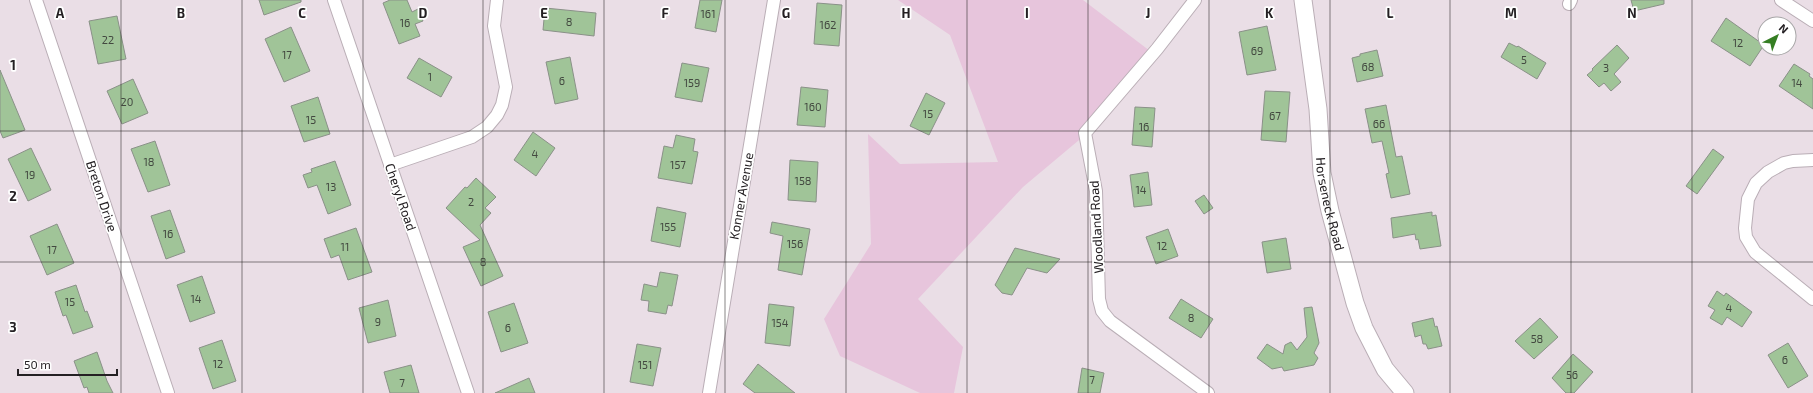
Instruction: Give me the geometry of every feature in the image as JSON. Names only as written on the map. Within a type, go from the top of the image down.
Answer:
[{"type":"street","name":"Breton Drive","points":[[36,0],[168,393]]},
{"type":"street","name":"Cheryl Road","points":[[334,0],[468,393]]},
{"type":"street","points":[[390,165],[472,137],[487,127],[497,115],[502,105],[506,87],[494,26],[497,0]]},
{"type":"street","name":"Konner Avenue","points":[[709,393],[774,0]]},
{"type":"street","name":"Woodland Road","points":[[1195,0],[1157,49],[1085,133],[1096,191],[1099,299],[1102,311],[1110,321],[1206,392]]},
{"type":"street","name":"Horseneck Road","points":[[1303,0],[1318,109],[1322,173],[1330,211],[1355,303],[1364,328],[1385,369],[1405,393]]},
{"type":"street","points":[[1781,0],[1813,21]]},
{"type":"street","points":[[1813,160],[1784,163],[1768,172],[1756,183],[1748,199],[1745,228],[1749,243],[1755,252],[1813,299]]},
{"type":"shaded area","points":[[898,0],[1083,0],[1150,51],[1091,130],[1023,187],[918,299],[963,347],[954,393],[920,393],[840,356],[824,319],[871,244],[868,134],[900,164],[998,162],[950,35]]},
{"type":"building","points":[[259,0],[301,0],[301,2],[264,15]]},
{"type":"building","points":[[390,0],[407,0],[412,12],[418,9],[423,21],[415,24],[420,36],[399,44],[383,3]]},
{"type":"building","points":[[700,0],[722,0],[716,32],[695,28]]},
{"type":"building","points":[[1631,0],[1664,0],[1664,4],[1634,11]]},
{"type":"building","points":[[817,3],[842,5],[839,46],[814,44]]},
{"type":"building","points":[[545,8],[596,13],[594,36],[543,30]]},
{"type":"building","points":[[117,16],[126,59],[98,64],[89,21]]},
{"type":"building","points":[[1726,18],[1757,40],[1757,56],[1750,66],[1711,41]]},
{"type":"building","points":[[1267,26],[1276,70],[1247,75],[1239,32]]},
{"type":"building","points":[[291,27],[310,71],[284,82],[265,39]]},
{"type":"building","points":[[1509,43],[1517,47],[1518,46],[1546,63],[1537,79],[1501,57]]},
{"type":"building","points":[[1617,45],[1629,58],[1614,74],[1621,82],[1611,91],[1604,83],[1599,87],[1587,75]]},
{"type":"building","points":[[1377,50],[1383,76],[1357,82],[1352,58],[1360,56],[1360,54]]},
{"type":"building","points":[[570,57],[578,99],[555,104],[546,62]]},
{"type":"building","points":[[419,58],[452,77],[441,97],[407,78]]},
{"type":"building","points":[[682,63],[709,68],[702,102],[675,97]]},
{"type":"building","points":[[1794,64],[1810,74],[1809,76],[1813,79],[1813,109],[1779,86]]},
{"type":"building","points":[[0,70],[25,130],[3,138],[0,131]]},
{"type":"building","points":[[133,79],[148,113],[122,124],[107,91]]},
{"type":"building","points":[[801,87],[828,90],[825,127],[797,125]]},
{"type":"building","points":[[1265,91],[1290,92],[1286,142],[1261,140]]},
{"type":"building","points":[[926,93],[945,103],[929,135],[910,126]]},
{"type":"building","points":[[318,97],[330,134],[304,142],[291,106]]},
{"type":"building","points":[[1386,105],[1396,157],[1402,156],[1410,194],[1391,198],[1386,174],[1389,173],[1382,141],[1372,143],[1365,109]]},
{"type":"building","points":[[1135,107],[1155,108],[1152,147],[1132,145]]},
{"type":"building","points":[[533,132],[555,148],[536,176],[514,160]]},
{"type":"building","points":[[676,135],[695,139],[693,151],[698,152],[692,184],[658,178],[664,146],[673,148]]},
{"type":"building","points":[[155,141],[170,185],[148,192],[131,149]]},
{"type":"building","points":[[31,148],[51,190],[28,201],[8,159]]},
{"type":"building","points":[[1713,149],[1724,157],[1697,194],[1686,186]]},
{"type":"building","points":[[790,160],[818,162],[816,202],[788,200]]},
{"type":"building","points":[[335,161],[351,205],[328,214],[317,185],[308,188],[303,175],[312,172],[311,169]]},
{"type":"building","points":[[1148,172],[1152,205],[1134,207],[1130,175]]},
{"type":"building","points":[[476,178],[496,197],[485,208],[491,213],[480,225],[503,276],[481,286],[463,247],[480,240],[446,208],[465,187],[467,188]]},
{"type":"building","points":[[1204,195],[1213,208],[1204,214],[1195,201]]},
{"type":"building","points":[[657,207],[686,213],[680,247],[651,241]]},
{"type":"building","points":[[170,210],[185,252],[166,259],[151,216]]},
{"type":"building","points":[[1432,212],[1432,216],[1436,215],[1441,246],[1420,249],[1418,239],[1416,240],[1415,234],[1393,238],[1391,218]]},
{"type":"building","points":[[772,222],[810,229],[802,275],[778,270],[783,236],[770,233]]},
{"type":"building","points":[[57,224],[74,263],[47,275],[30,236]]},
{"type":"building","points":[[356,228],[372,272],[348,280],[339,255],[331,258],[324,239]]},
{"type":"building","points":[[1168,229],[1178,256],[1156,264],[1146,237]]},
{"type":"building","points":[[1286,238],[1291,269],[1267,273],[1262,242]]},
{"type":"building","points":[[1015,248],[1060,259],[1047,273],[1027,268],[1012,295],[1002,293],[995,285]]},
{"type":"building","points":[[660,272],[678,275],[672,306],[668,305],[666,314],[648,311],[649,301],[641,300],[644,284],[657,287]]},
{"type":"building","points":[[202,276],[215,313],[190,322],[177,285]]},
{"type":"building","points":[[76,285],[85,312],[87,311],[93,327],[73,334],[66,315],[63,316],[55,292]]},
{"type":"building","points":[[1717,291],[1724,296],[1726,293],[1752,312],[1742,327],[1727,317],[1722,325],[1710,318],[1715,310],[1708,306]]},
{"type":"building","points":[[1181,299],[1213,319],[1201,338],[1169,318]]},
{"type":"building","points":[[388,300],[396,336],[368,343],[359,308]]},
{"type":"building","points":[[514,303],[528,343],[501,352],[488,312]]},
{"type":"building","points":[[769,304],[794,307],[790,346],[765,343]]},
{"type":"building","points":[[1312,307],[1319,343],[1314,353],[1318,358],[1314,365],[1284,371],[1282,367],[1272,369],[1257,358],[1267,344],[1283,354],[1285,345],[1291,342],[1297,350],[1307,337],[1304,308]]},
{"type":"building","points":[[1433,318],[1435,327],[1437,326],[1442,346],[1428,349],[1426,344],[1423,344],[1421,335],[1415,337],[1412,323]]},
{"type":"building","points":[[1540,318],[1558,337],[1534,359],[1515,341]]},
{"type":"building","points":[[222,340],[236,381],[213,389],[199,348]]},
{"type":"building","points":[[1788,343],[1808,376],[1788,388],[1768,355]]},
{"type":"building","points":[[637,344],[661,348],[653,386],[630,382]]},
{"type":"building","points":[[97,352],[107,381],[113,393],[89,393],[87,387],[84,388],[74,361]]},
{"type":"building","points":[[1573,354],[1593,372],[1574,393],[1566,393],[1552,378]]},
{"type":"building","points":[[758,364],[795,393],[755,393],[743,384]]},
{"type":"building","points":[[411,365],[419,393],[390,393],[384,372]]},
{"type":"building","points":[[1082,368],[1104,373],[1100,393],[1078,393]]},
{"type":"building","points":[[529,378],[535,393],[495,393]]}]
